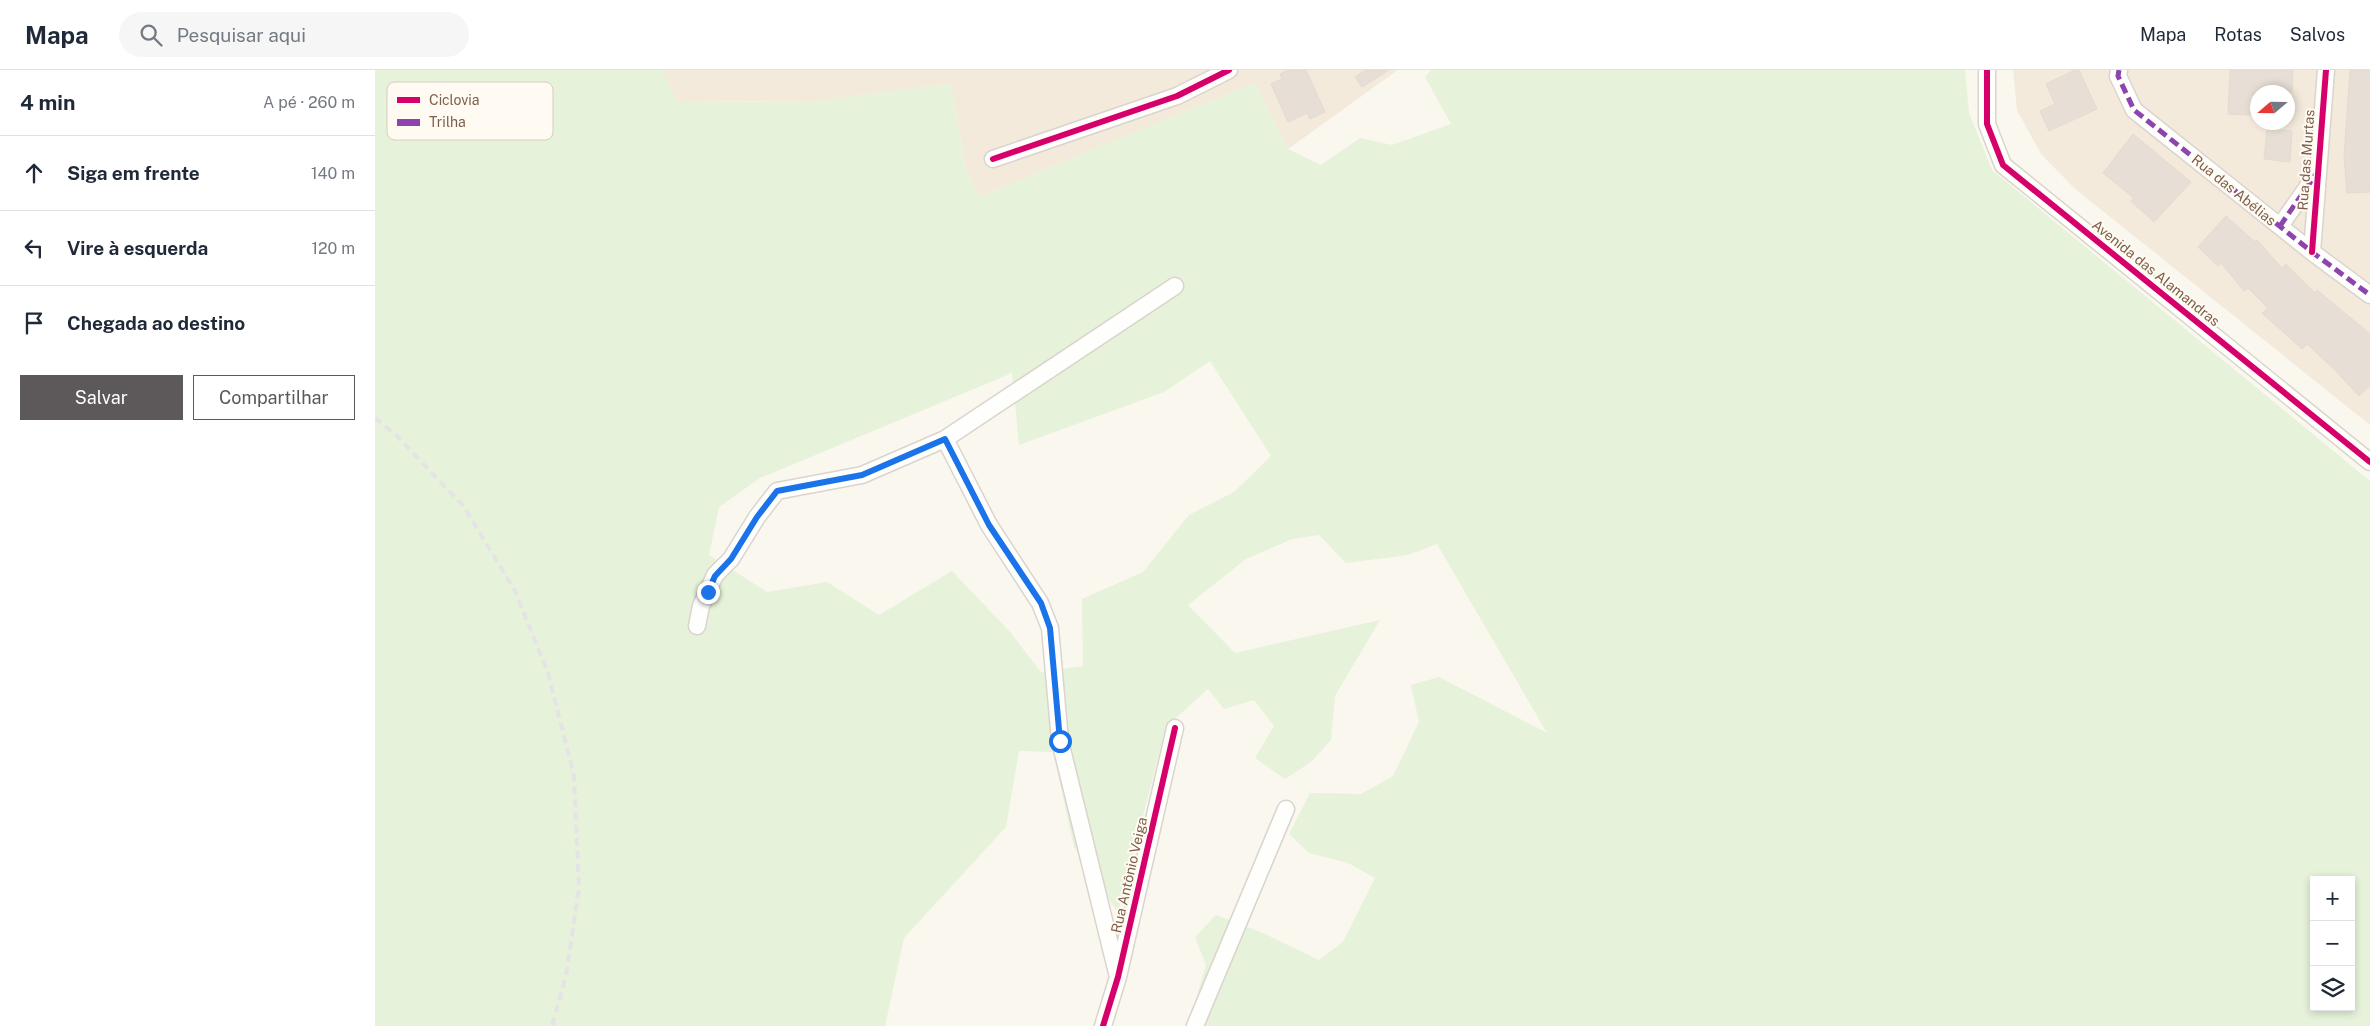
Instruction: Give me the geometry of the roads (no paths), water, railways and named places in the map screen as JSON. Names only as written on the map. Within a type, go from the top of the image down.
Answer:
[{"type":"street","points":[[993,159],[1177,96],[1228,70]]},
{"type":"street","name":"Avenida das Alamandras","points":[[1987,70],[1987,124],[2003,165],[2370,462]]},
{"type":"street","name":"Rua das Abélias","points":[[2119,70],[2118,76],[2134,110],[2312,252],[2370,295]]},
{"type":"street","name":"Rua das Murtas","points":[[2312,252],[2326,70]]},
{"type":"street","name":"Rua das Murtas","points":[[2280,226],[2318,172]]},
{"type":"street","points":[[697,626],[701,606],[715,576],[731,559],[757,517],[777,491],[862,475],[945,439],[1175,286]]},
{"type":"street","points":[[945,439],[989,525],[1041,603],[1050,628],[1060,741],[1118,977]]},
{"type":"street","name":"Rua Antônio Veiga","points":[[1103,1026],[1118,977],[1175,728]]},
{"type":"street","points":[[1195,1026],[1286,809]]},
{"type":"railway","points":[[375,418],[396,435],[464,507],[515,591],[548,673],[574,776],[579,888],[566,976],[552,1026]]}]
